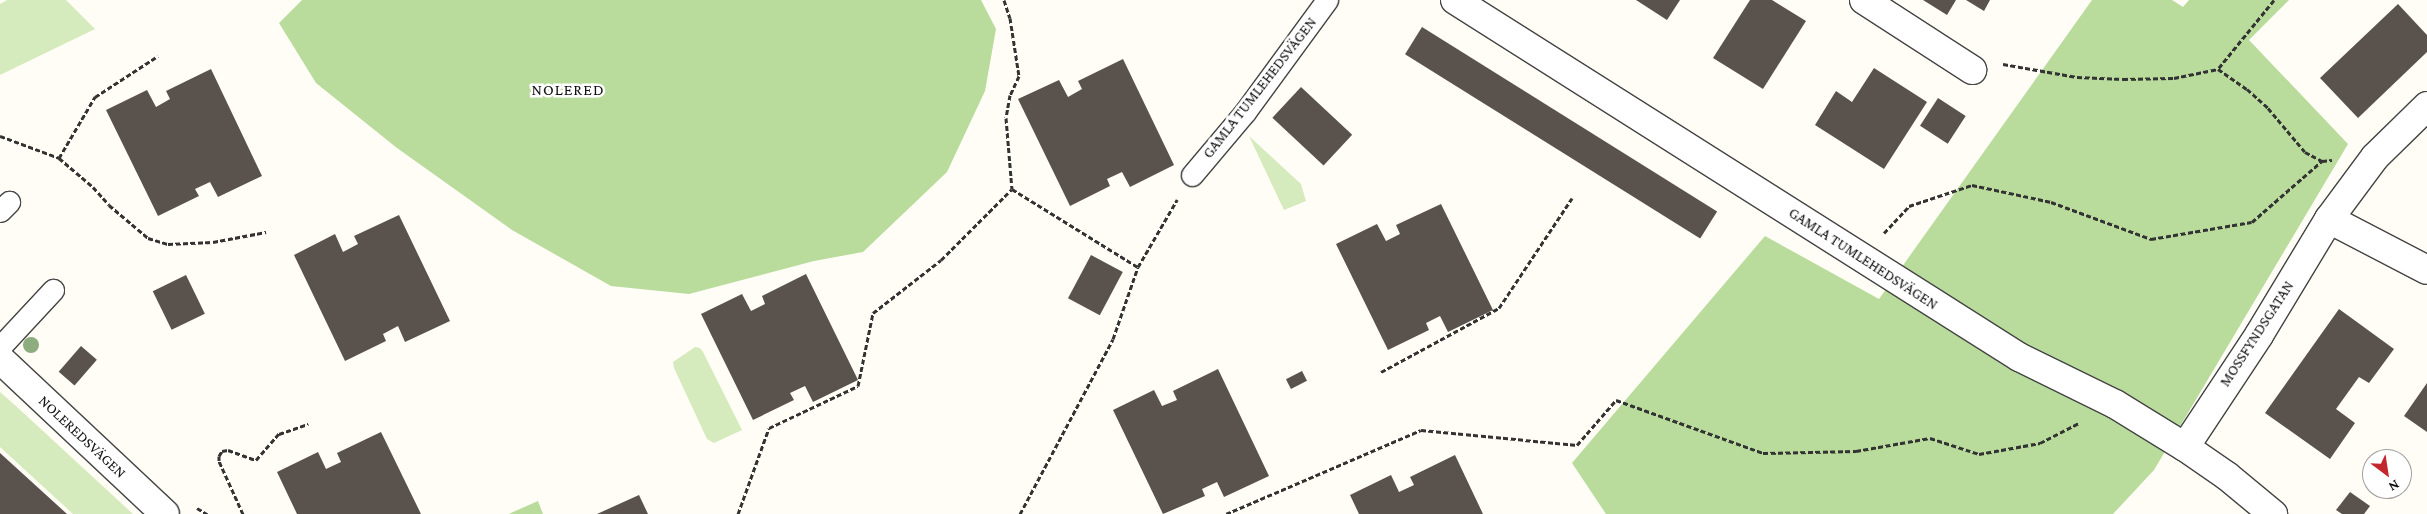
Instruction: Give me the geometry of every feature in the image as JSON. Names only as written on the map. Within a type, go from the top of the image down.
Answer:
[{"type":"street","name":"GAMLA TUMLEHEDSVÄGEN","points":[[1455,0],[2019,357],[2115,404],[2185,447],[2227,476],[2273,514]]},
{"type":"street","points":[[1864,0],[1972,70]]},
{"type":"street","name":"MOSSFYNDSGATAN","points":[[2185,447],[2259,335],[2329,220],[2375,156],[2427,106]]},
{"type":"street","points":[[2329,220],[2427,270]]},
{"type":"street","name":"NOLEREDSVÄGEN","points":[[0,359],[165,514]]},
{"type":"lane","name":"GAMLA TUMLEHEDSVÄGEN","points":[[1192,175],[1245,112],[1327,0]]},
{"type":"lane","points":[[0,347],[53,290]]},
{"type":"path","points":[[738,514],[769,428],[858,386],[873,313],[941,260],[1012,188],[1006,118],[1010,95],[1019,76],[1010,18],[1004,0]]},
{"type":"path","points":[[1972,70],[1982,64],[2007,64],[2077,77],[2123,80],[2174,78],[2218,69],[2274,0]]},
{"type":"path","points":[[60,158],[95,97],[158,56]]},
{"type":"path","points":[[2218,69],[2268,108],[2305,152],[2322,161],[2375,156]]},
{"type":"path","points":[[0,136],[60,158],[93,187],[108,205],[148,238],[168,244],[214,242],[266,232]]},
{"type":"path","points":[[1861,258],[1909,206],[1972,185],[2051,202],[2151,239],[2252,222],[2322,161]]},
{"type":"path","points":[[1020,514],[1113,339],[1138,267],[1192,175]]},
{"type":"path","points":[[1012,188],[1138,267]]},
{"type":"path","points":[[1381,372],[1499,308],[1572,198]]},
{"type":"path","points":[[1226,514],[1421,430],[1577,446],[1616,400],[1763,453],[1856,451],[1930,438],[1980,454],[2040,443],[2115,404]]},
{"type":"path","points":[[243,514],[219,461],[222,451],[228,450],[256,460],[279,434],[308,424]]},
{"type":"green space","points":[[7,0],[66,0],[95,29],[0,75],[0,4]]},
{"type":"green space","points":[[302,0],[981,0],[996,29],[985,91],[947,172],[863,252],[814,261],[689,294],[611,286],[512,230],[397,148],[316,83],[279,23]]},
{"type":"green space","points":[[2092,0],[2172,0],[2183,7],[2189,0],[2289,0],[2249,40],[2348,144],[2154,470],[2113,514],[1606,514],[1572,463],[1765,236],[1879,299]]},
{"type":"green space","points":[[1249,136],[1301,184],[1306,201],[1284,210]]},
{"type":"green space","points":[[695,347],[700,348],[703,352],[742,430],[714,443],[707,439],[674,368],[673,362]]},
{"type":"green space","points":[[0,392],[133,514],[73,514],[0,447]]},
{"type":"green space","points":[[538,501],[543,514],[509,514],[513,512]]},
{"type":"building","points":[[1636,0],[1680,0],[1667,20]]},
{"type":"building","points":[[1750,0],[1772,0],[1806,21],[1763,89],[1713,58]]},
{"type":"building","points":[[1923,0],[1956,0],[1947,15]]},
{"type":"building","points":[[1966,0],[1990,0],[1984,11]]},
{"type":"building","points":[[2398,4],[2427,35],[2427,52],[2358,118],[2320,78]]},
{"type":"building","points":[[1422,27],[1717,211],[1700,239],[1405,54]]},
{"type":"building","points":[[1123,59],[1174,165],[1130,187],[1122,172],[1107,179],[1110,186],[1070,206],[1018,99],[1059,80],[1068,97],[1082,89],[1078,81]]},
{"type":"building","points":[[1874,68],[1927,102],[1884,169],[1815,125],[1836,91],[1852,102]]},
{"type":"building","points":[[211,69],[262,176],[218,197],[210,182],[195,189],[199,196],[158,216],[106,110],[147,90],[156,107],[170,99],[166,91]]},
{"type":"building","points":[[1301,87],[1352,135],[1324,165],[1272,118]]},
{"type":"building","points":[[1938,98],[1966,116],[1948,144],[1920,126]]},
{"type":"building","points":[[1441,204],[1493,310],[1448,332],[1440,316],[1426,323],[1429,330],[1388,350],[1336,244],[1377,224],[1386,241],[1400,234],[1396,225]]},
{"type":"building","points":[[399,215],[450,321],[405,342],[398,326],[383,334],[386,341],[345,361],[294,255],[335,234],[343,252],[358,244],[354,236]]},
{"type":"building","points":[[1091,255],[1123,272],[1100,315],[1068,298]]},
{"type":"building","points":[[806,274],[858,380],[813,402],[805,386],[790,393],[794,400],[753,420],[701,314],[742,294],[751,311],[765,304],[762,296]]},
{"type":"building","points":[[186,275],[205,314],[172,330],[153,291]]},
{"type":"building","points":[[2339,309],[2394,349],[2369,383],[2359,377],[2336,409],[2355,423],[2330,459],[2265,413]]},
{"type":"building","points":[[81,346],[97,360],[75,385],[59,372]]},
{"type":"building","points":[[1218,369],[1269,476],[1224,497],[1217,482],[1202,489],[1205,496],[1163,514],[1113,410],[1154,390],[1162,406],[1177,400],[1173,391]]},
{"type":"building","points":[[1302,371],[1307,381],[1291,389],[1286,379]]},
{"type":"building","points":[[2427,383],[2427,432],[2404,416]]},
{"type":"building","points":[[381,432],[421,514],[297,514],[277,472],[318,452],[326,469],[341,462],[337,453]]},
{"type":"building","points":[[0,453],[67,514],[0,514]]},
{"type":"building","points":[[1455,455],[1483,514],[1359,514],[1350,495],[1391,475],[1399,492],[1414,485],[1410,477]]},
{"type":"building","points":[[2350,492],[2370,506],[2364,514],[2342,514],[2336,510]]},
{"type":"building","points":[[639,495],[648,514],[597,514]]},
{"type":"district","name":"NOLERED","points":[[568,90]]}]
